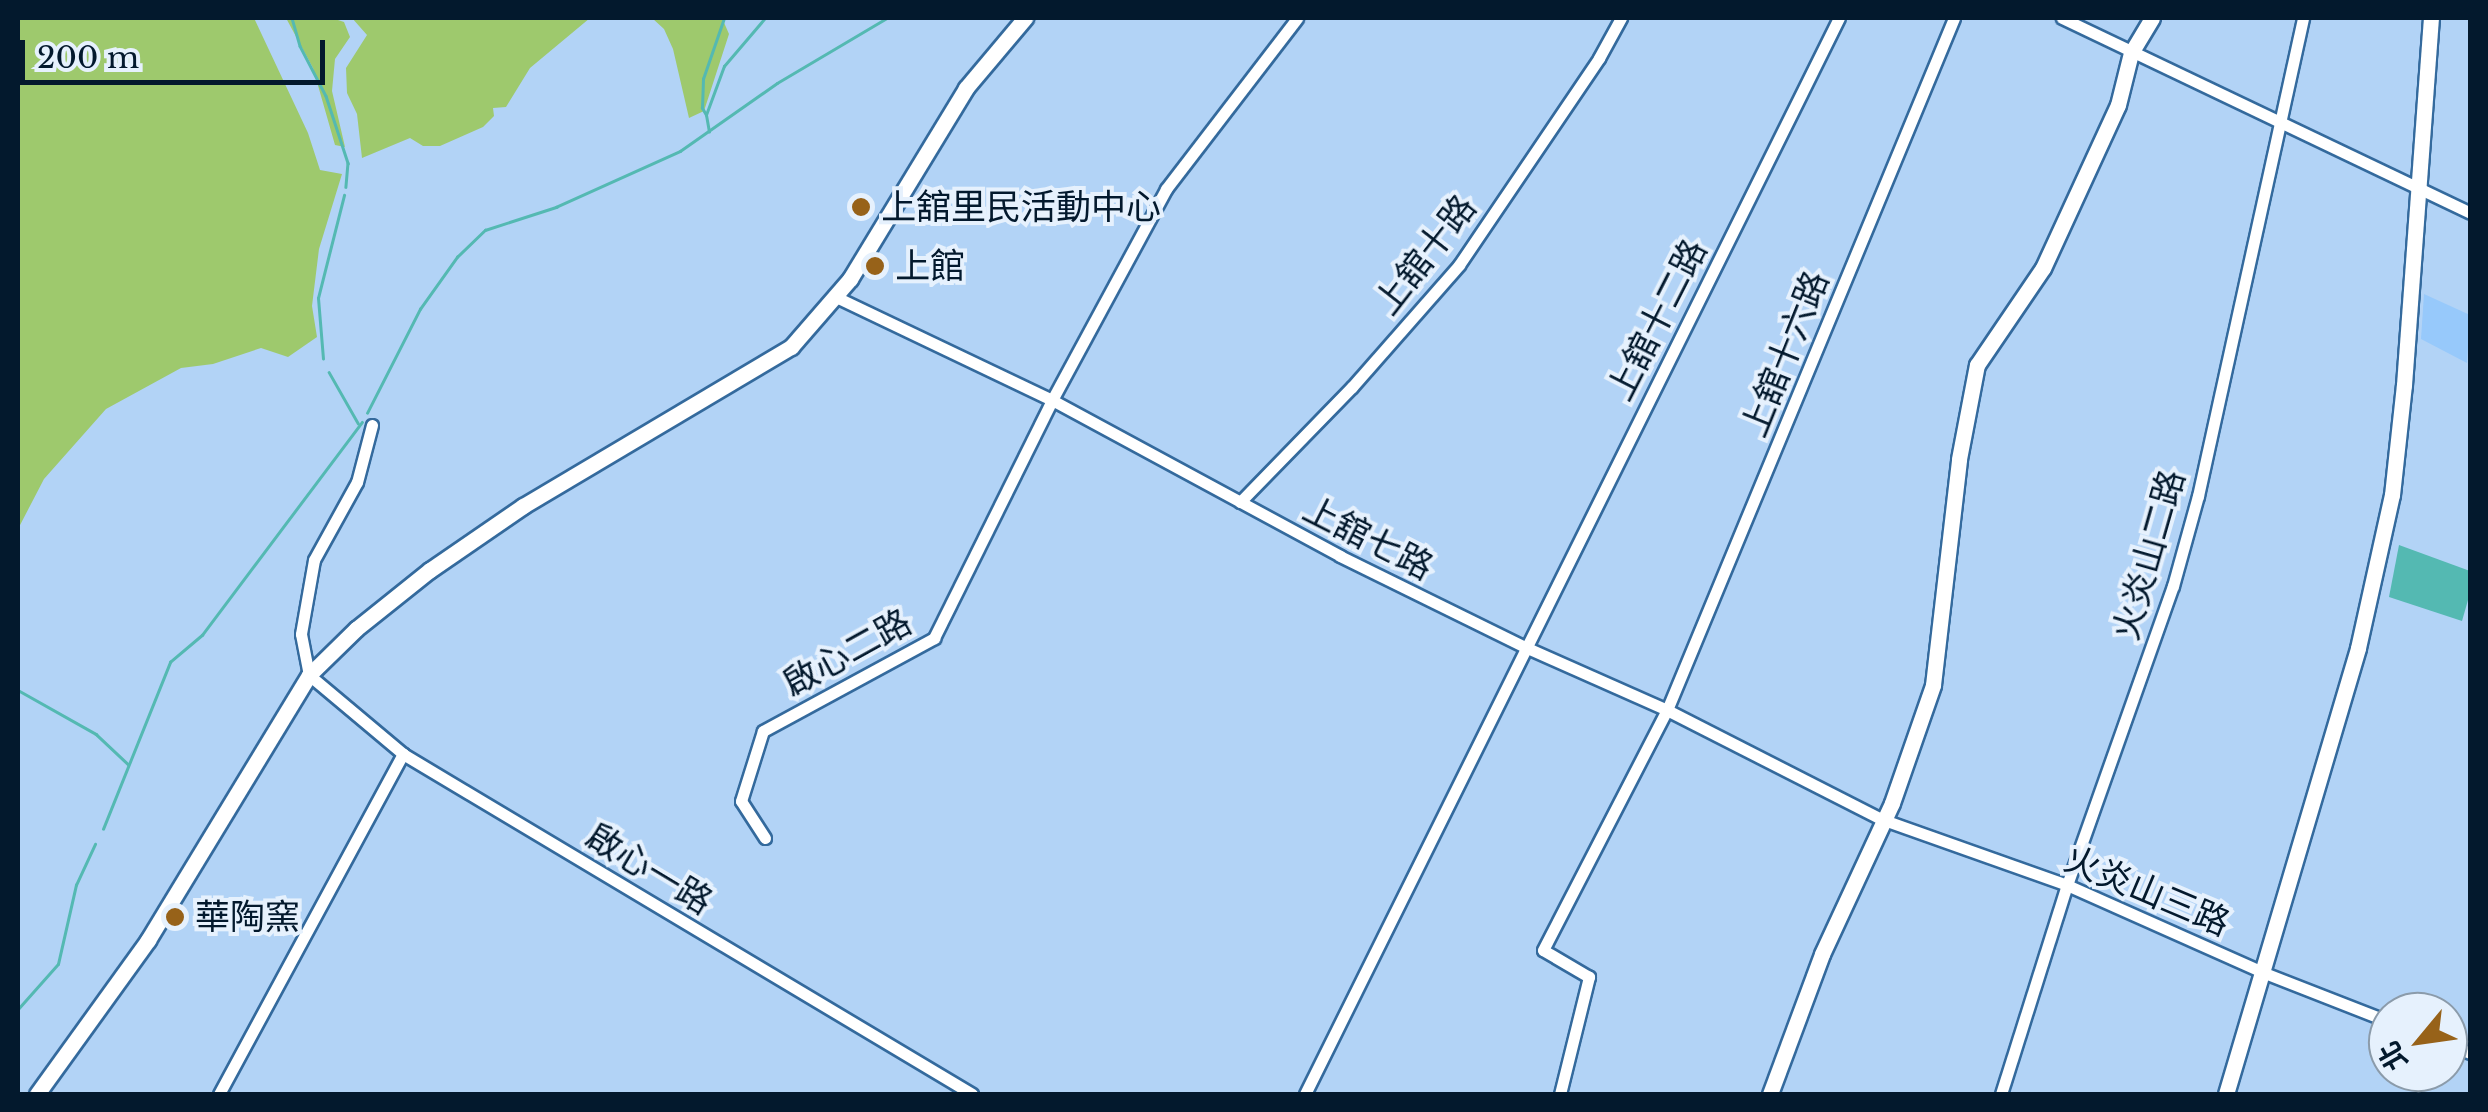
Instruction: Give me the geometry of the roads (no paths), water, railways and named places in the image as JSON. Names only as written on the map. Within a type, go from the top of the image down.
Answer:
[{"type":"street","points":[[37,1094],[148,940],[310,675],[356,629],[430,570],[523,506],[791,347],[836,297],[966,88],[1025,18]]},
{"type":"street","points":[[1052,400],[1166,189],[1297,18]]},
{"type":"street","name":"上舘十路","points":[[1240,502],[1352,387],[1459,266],[1599,58],[1621,18]]},
{"type":"street","name":"上舘十二路","points":[[1305,1094],[1839,18]]},
{"type":"street","name":"上舘十六路","points":[[1560,1094],[1589,978],[1543,950],[1667,710],[1954,18]]},
{"type":"street","points":[[2062,18],[2279,118],[2470,213]]},
{"type":"street","points":[[1770,1094],[1822,954],[1881,819],[1892,803],[1933,685],[1959,459],[1977,365],[2039,276],[2118,105],[2131,53],[2152,18]]},
{"type":"street","name":"火炎山二路","points":[[2001,1094],[2068,885],[2173,586],[2198,496],[2303,18]]},
{"type":"street","points":[[2226,1094],[2376,578],[2392,495],[2431,18]]},
{"type":"street","name":"上舘七路","points":[[836,297],[1052,400],[1240,502],[1525,647],[1667,710],[1881,819]]},
{"type":"street","name":"啟心二路","points":[[765,838],[741,801],[763,731],[934,638],[1052,400]]},
{"type":"street","points":[[310,675],[301,634],[314,560],[357,482],[372,425]]},
{"type":"street","name":"啟心一路","points":[[310,675],[403,754],[972,1094]]},
{"type":"street","points":[[219,1094],[403,754]]},
{"type":"street","name":"火炎山三路","points":[[1881,819],[2068,885],[2262,972],[2368,1013]]},
{"type":"waterway","points":[[292,18],[300,46],[326,96],[348,163],[346,187]]},
{"type":"waterway","points":[[706,115],[702,108],[703,79],[724,18]]},
{"type":"waterway","points":[[709,132],[706,115],[724,66],[765,18]]},
{"type":"waterway","points":[[367,413],[420,309],[457,257],[485,230],[556,207],[680,151],[777,83],[887,18]]},
{"type":"waterway","points":[[323,359],[318,298],[344,195]]},
{"type":"waterway","points":[[329,372],[358,423]]},
{"type":"waterway","points":[[103,829],[170,662],[202,635],[362,422]]},
{"type":"waterway","points":[[18,690],[96,734],[128,764]]},
{"type":"waterway","points":[[18,1009],[58,964],[76,885],[95,844]]},
{"type":"place","name":"上舘里民活動中心","points":[[861,207]]},
{"type":"place","name":"上館","points":[[875,266]]},
{"type":"place","name":"華陶窯","points":[[175,917]]}]
